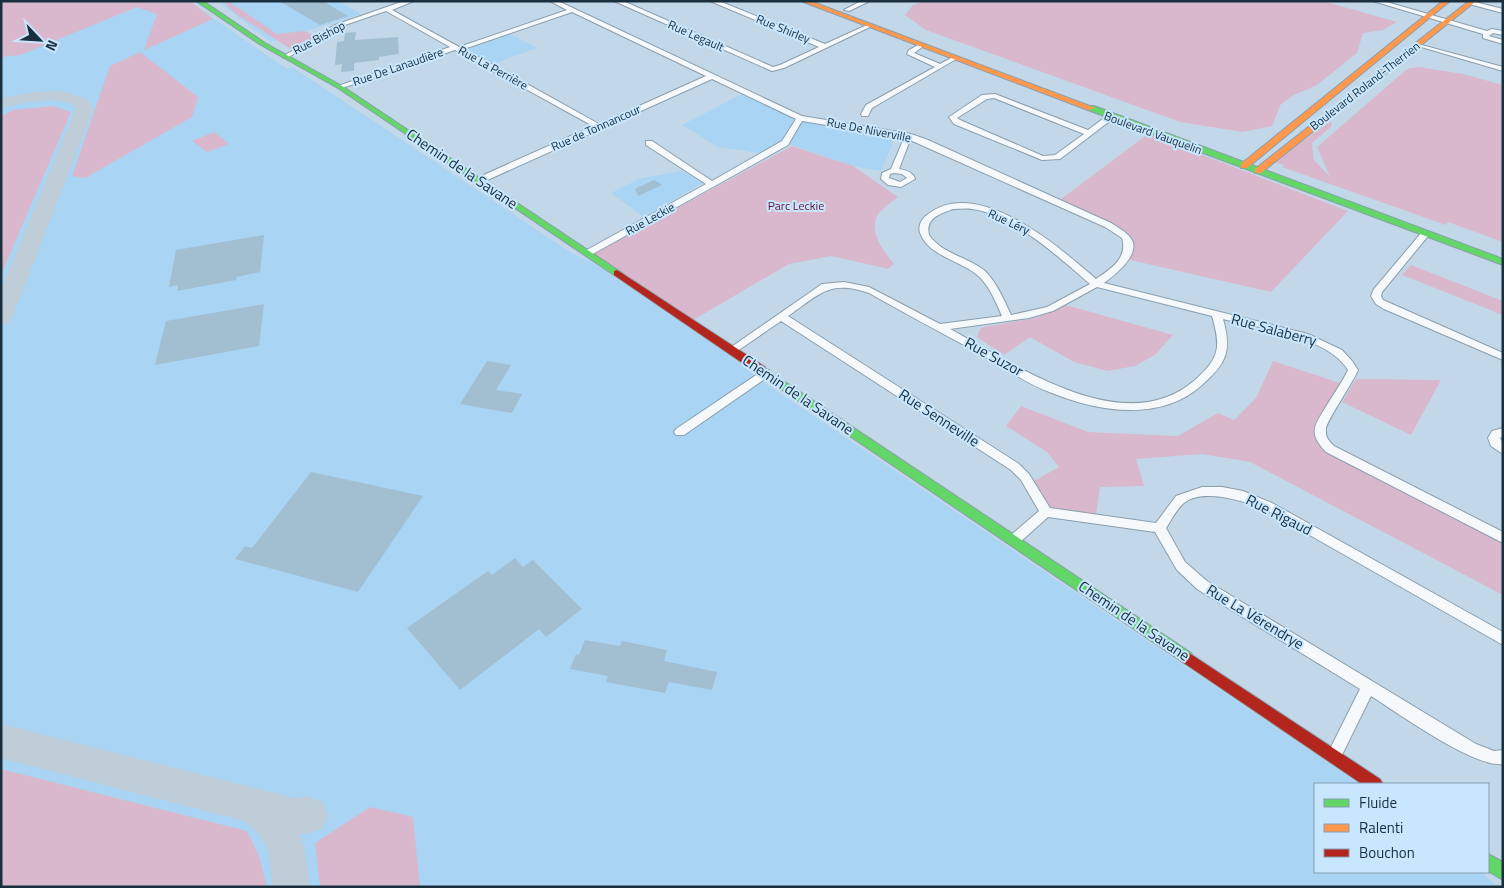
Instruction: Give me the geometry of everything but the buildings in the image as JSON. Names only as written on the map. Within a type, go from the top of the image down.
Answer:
[{"type":"street","name":"Chemin de la Savane","points":[[199,1],[263,44],[340,87],[480,180],[1374,783]]},
{"type":"street","name":"Chemin de la Savane","points":[[208,1],[217,13]]},
{"type":"street","name":"Rue Bishop","points":[[285,56],[337,26],[411,1]]},
{"type":"street","name":"Rue De Niverville","points":[[553,1],[800,118],[908,136],[925,142],[1120,232],[1129,242],[1127,257],[1096,284]]},
{"type":"street","name":"Rue Shirley","points":[[713,1],[825,46]]},
{"type":"street","name":"Boulevard Vauquelin","points":[[804,1],[1111,117],[1248,163]]},
{"type":"street","name":"Boulevard Vauquelin","points":[[823,1],[1248,163],[1425,234],[1503,262]]},
{"type":"street","points":[[846,10],[867,1]]},
{"type":"street","points":[[1376,1],[1487,33],[1492,31],[1503,33]]},
{"type":"street","name":"Boulevard Roland-Therrien","points":[[1248,163],[1446,1]]},
{"type":"street","name":"Rue Legault","points":[[620,2],[774,69],[825,46]]},
{"type":"street","points":[[1472,2],[1503,11]]},
{"type":"street","name":"Boulevard Roland-Therrien","points":[[1260,168],[1420,45],[1472,2]]},
{"type":"street","name":"Rue La Perrière","points":[[386,9],[600,127]]},
{"type":"street","name":"Rue De Lanaudière","points":[[340,87],[572,10]]},
{"type":"street","points":[[825,46],[869,26]]},
{"type":"street","points":[[1487,33],[1485,37],[1503,42]]},
{"type":"street","points":[[922,45],[911,51],[910,54],[939,66]]},
{"type":"street","points":[[1420,45],[1503,69]]},
{"type":"street","points":[[865,114],[869,107],[956,58]]},
{"type":"street","name":"Rue de Tonnancour","points":[[480,180],[712,76]]},
{"type":"street","points":[[1089,133],[995,96],[985,97],[953,117],[957,122],[1042,158],[1056,157],[1089,133],[1111,117]]},
{"type":"street","name":"Rue Leckie","points":[[588,253],[785,143],[800,118]]},
{"type":"street","points":[[894,171],[908,136]]},
{"type":"street","points":[[649,143],[711,184]]},
{"type":"street","name":"Boulevard Vauquelin","points":[[1260,168],[1503,254]]},
{"type":"street","name":"Rue Léry","points":[[1008,319],[990,284],[981,273],[929,242],[924,229],[924,223],[931,216],[953,207],[979,208],[996,213],[1036,234],[1096,284]]},
{"type":"street","points":[[1425,234],[1377,291],[1376,296],[1379,302],[1503,357]]},
{"type":"street","name":"Rue Suzor","points":[[732,350],[825,286],[846,284],[872,291],[1054,390],[1083,401],[1116,407],[1139,408],[1167,401],[1193,390],[1220,360],[1225,344],[1217,315]]},
{"type":"street","points":[[940,327],[1008,319],[1050,309],[1096,284]]},
{"type":"street","name":"Rue Salaberry","points":[[1096,284],[1304,336],[1334,349],[1348,360],[1353,370],[1348,382],[1320,427],[1322,438],[1330,449],[1503,538]]},
{"type":"street","name":"Rue Senneville","points":[[782,317],[1015,467],[1025,477],[1046,512]]},
{"type":"street","points":[[680,432],[765,373]]},
{"type":"street","points":[[1503,432],[1496,434],[1494,438],[1497,445],[1503,450]]},
{"type":"street","name":"Rue Rigaud","points":[[1159,528],[1180,499],[1202,492],[1222,492],[1243,496],[1268,506],[1503,639]]},
{"type":"street","points":[[1014,540],[1046,512],[1159,528]]},
{"type":"street","name":"Rue La Vérendrye","points":[[1159,528],[1181,566],[1202,585],[1472,750],[1494,758],[1503,757]]},
{"type":"street","points":[[1334,756],[1369,686]]},
{"type":"street","points":[[1489,863],[1503,872]]},
{"type":"shaded area","points":[[1,1],[188,1],[287,69],[292,67],[570,252],[596,265],[727,354],[762,381],[1358,783],[1314,783],[1314,873],[1482,873],[1498,887],[1,887]]},
{"type":"shaded area","points":[[220,1],[338,1],[361,14],[271,42],[220,3]]},
{"type":"shaded area","points":[[510,34],[537,48],[493,64],[467,49]]},
{"type":"shaded area","points":[[746,92],[800,118],[897,133],[881,171],[853,166],[785,143],[766,154],[718,147],[682,125]]},
{"type":"shaded area","points":[[682,171],[703,183],[644,217],[611,193],[641,178]]},
{"type":"green space","points":[[1,1],[190,1],[213,19],[144,50],[157,14],[137,7],[20,55],[1,57]]},
{"type":"green space","points":[[223,1],[228,1],[277,34],[305,31],[312,35],[312,38],[294,49],[289,48],[236,14]]},
{"type":"green space","points":[[926,1],[1323,1],[1397,22],[1383,30],[1363,33],[1357,53],[1317,85],[1294,95],[1281,104],[1272,126],[1243,132],[1180,122],[926,30],[905,15],[913,5]]},
{"type":"green space","points":[[140,52],[198,97],[192,117],[85,178],[72,176],[110,66]]},
{"type":"green space","points":[[1419,67],[1463,74],[1503,85],[1503,242],[1448,222],[1446,225],[1282,167],[1284,165],[1276,163],[1287,152],[1331,121],[1332,126],[1312,143],[1314,160],[1330,177],[1317,147],[1407,69]]},
{"type":"green space","points":[[52,106],[71,112],[1,275],[1,116],[13,110]]},
{"type":"green space","points":[[214,132],[229,144],[207,152],[192,141]]},
{"type":"green space","points":[[1148,134],[1348,211],[1271,292],[1130,260],[1128,233],[1061,199]]},
{"type":"green space","name":"Parc Leckie","points":[[792,146],[853,166],[898,197],[881,211],[875,223],[876,236],[894,264],[888,269],[832,256],[789,264],[693,320],[592,254]]},
{"type":"green space","points":[[1411,265],[1503,301],[1503,315],[1402,275]]},
{"type":"green space","points":[[1066,305],[1173,335],[1155,355],[1135,366],[1108,371],[1074,362],[1030,337],[1004,355],[977,337],[980,329],[984,327],[1036,318]]},
{"type":"green space","points":[[1273,361],[1343,384],[1315,428],[1319,440],[1503,542],[1503,595],[1250,462],[1202,454],[1136,459],[1144,486],[1100,487],[1096,515],[1043,507],[1032,482],[1059,467],[1047,452],[1006,426],[1021,406],[1088,432],[1178,436],[1218,413],[1234,420],[1256,398]]},
{"type":"green space","points":[[1356,379],[1441,380],[1411,435],[1342,402]]},
{"type":"green space","points":[[1,769],[247,831],[259,856],[267,887],[1,887]]},
{"type":"green space","points":[[370,807],[413,817],[420,887],[320,887],[315,843]]},
{"type":"taxiway","points":[[1,103],[33,97],[60,96],[72,98],[80,102],[85,108],[1,318]]},
{"type":"taxiway","points":[[1,741],[253,805],[273,822],[284,840],[289,861],[291,887]]},
{"type":"taxiway","points":[[258,807],[295,816],[310,815]]},
{"type":"traffic: fast","points":[[199,1],[263,44],[340,87],[617,273]]},
{"type":"traffic: fast","points":[[1091,108],[1503,262]]},
{"type":"traffic: fast","points":[[761,370],[1186,657]]},
{"type":"traffic: fast","points":[[1489,863],[1503,872]]},
{"type":"traffic: slow","points":[[804,1],[1091,108]]},
{"type":"traffic: slow","points":[[1244,166],[1447,1]]},
{"type":"traffic: slow","points":[[1258,171],[1473,1]]},
{"type":"traffic: jam","points":[[617,273],[761,370]]},
{"type":"traffic: jam","points":[[1186,657],[1374,783]]}]
